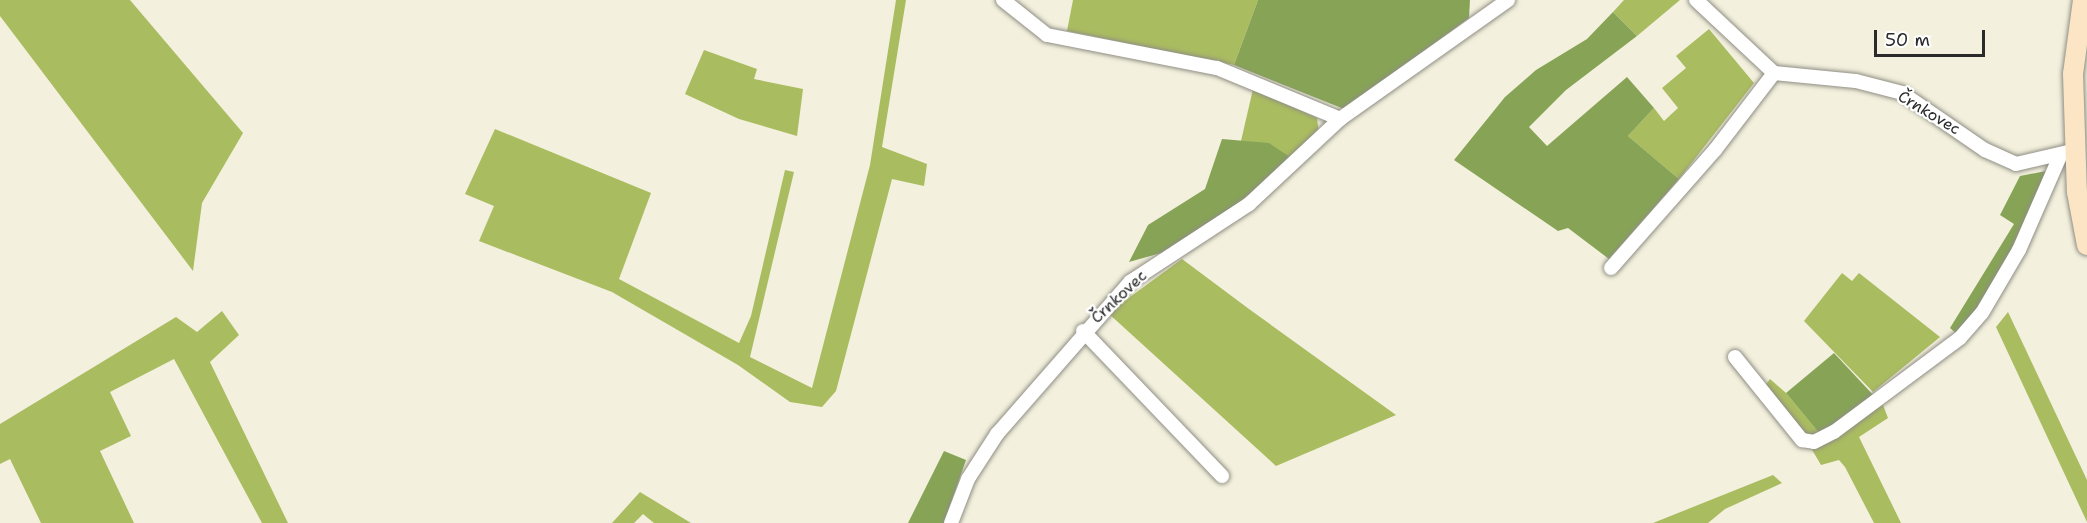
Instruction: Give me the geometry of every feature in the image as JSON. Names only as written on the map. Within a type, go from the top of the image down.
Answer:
[{"type":"main road","points":[[2083,0],[2073,74],[2068,153],[2087,245]]},
{"type":"street","points":[[1003,0],[1047,35],[1217,68],[1340,119]]},
{"type":"street","name":"Črnkovec","points":[[951,523],[968,479],[991,442],[1083,331],[1130,282],[1269,188],[1340,119],[1508,0]]},
{"type":"street","points":[[1611,268],[1715,150],[1774,73],[1696,0]]},
{"type":"street","name":"Črnkovec","points":[[1774,73],[1856,81],[1902,93],[2006,161],[2068,153]]},
{"type":"street","points":[[1735,357],[1802,440],[1814,441],[1834,432],[1960,338],[1982,314],[2010,268],[2068,153]]},
{"type":"street","points":[[1083,331],[1222,476]]},
{"type":"green space","points":[[0,0],[130,0],[243,133],[202,203],[193,271],[0,16]]},
{"type":"green space","points":[[896,0],[906,0],[882,147],[927,164],[924,186],[892,179],[836,391],[822,407],[790,402],[738,365],[612,292],[479,241],[494,206],[465,194],[495,129],[651,193],[619,279],[739,343],[751,316],[785,170],[794,172],[750,357],[812,388],[870,165]]},
{"type":"green space","points":[[1073,0],[1258,0],[1234,65],[1067,31]]},
{"type":"green space","points":[[1258,0],[1470,0],[1469,18],[1344,109],[1234,65]]},
{"type":"green space","points":[[1624,0],[1680,0],[1637,36],[1613,12]]},
{"type":"green space","points":[[1613,12],[1637,36],[1566,90],[1529,127],[1547,146],[1627,77],[1654,108],[1628,136],[1679,179],[1609,259],[1568,228],[1558,231],[1454,160],[1505,97],[1536,70],[1587,39]]},
{"type":"green space","points":[[1709,29],[1754,83],[1679,179],[1628,136],[1654,108],[1664,121],[1678,108],[1662,88],[1686,68],[1676,56]]},
{"type":"green space","points":[[704,50],[757,69],[754,79],[803,89],[797,136],[739,119],[685,94]]},
{"type":"green space","points":[[1253,89],[1317,118],[1319,133],[1293,159],[1241,141]]},
{"type":"green space","points":[[1222,139],[1269,143],[1293,159],[1236,205],[1161,253],[1129,262],[1148,225],[1205,189]]},
{"type":"green space","points":[[2046,171],[1995,287],[1957,334],[1950,328],[2014,224],[2000,215],[2020,176]]},
{"type":"green space","points":[[1182,259],[1396,415],[1276,466],[1108,313]]},
{"type":"green space","points":[[1842,273],[1852,281],[1859,273],[1940,337],[1873,392],[1804,321]]},
{"type":"green space","points":[[222,311],[239,335],[210,362],[288,523],[262,523],[174,359],[110,392],[131,436],[100,451],[134,523],[41,523],[10,459],[0,464],[0,424],[176,317],[197,332]]},
{"type":"green space","points":[[2008,312],[2087,480],[2087,522],[1996,327]]},
{"type":"green space","points":[[1834,353],[1876,398],[1819,433],[1786,393]]},
{"type":"green space","points":[[1770,379],[1786,393],[1819,433],[1805,436],[1763,388]]},
{"type":"green space","points":[[1883,405],[1888,418],[1859,437],[1901,523],[1874,523],[1845,467],[1839,460],[1821,465],[1811,448]]},
{"type":"green space","points":[[944,451],[966,460],[944,523],[908,523]]},
{"type":"green space","points":[[1773,475],[1782,483],[1725,509],[1708,523],[1653,523]]},
{"type":"green space","points":[[640,492],[691,523],[654,523],[643,514],[634,523],[612,523]]}]
